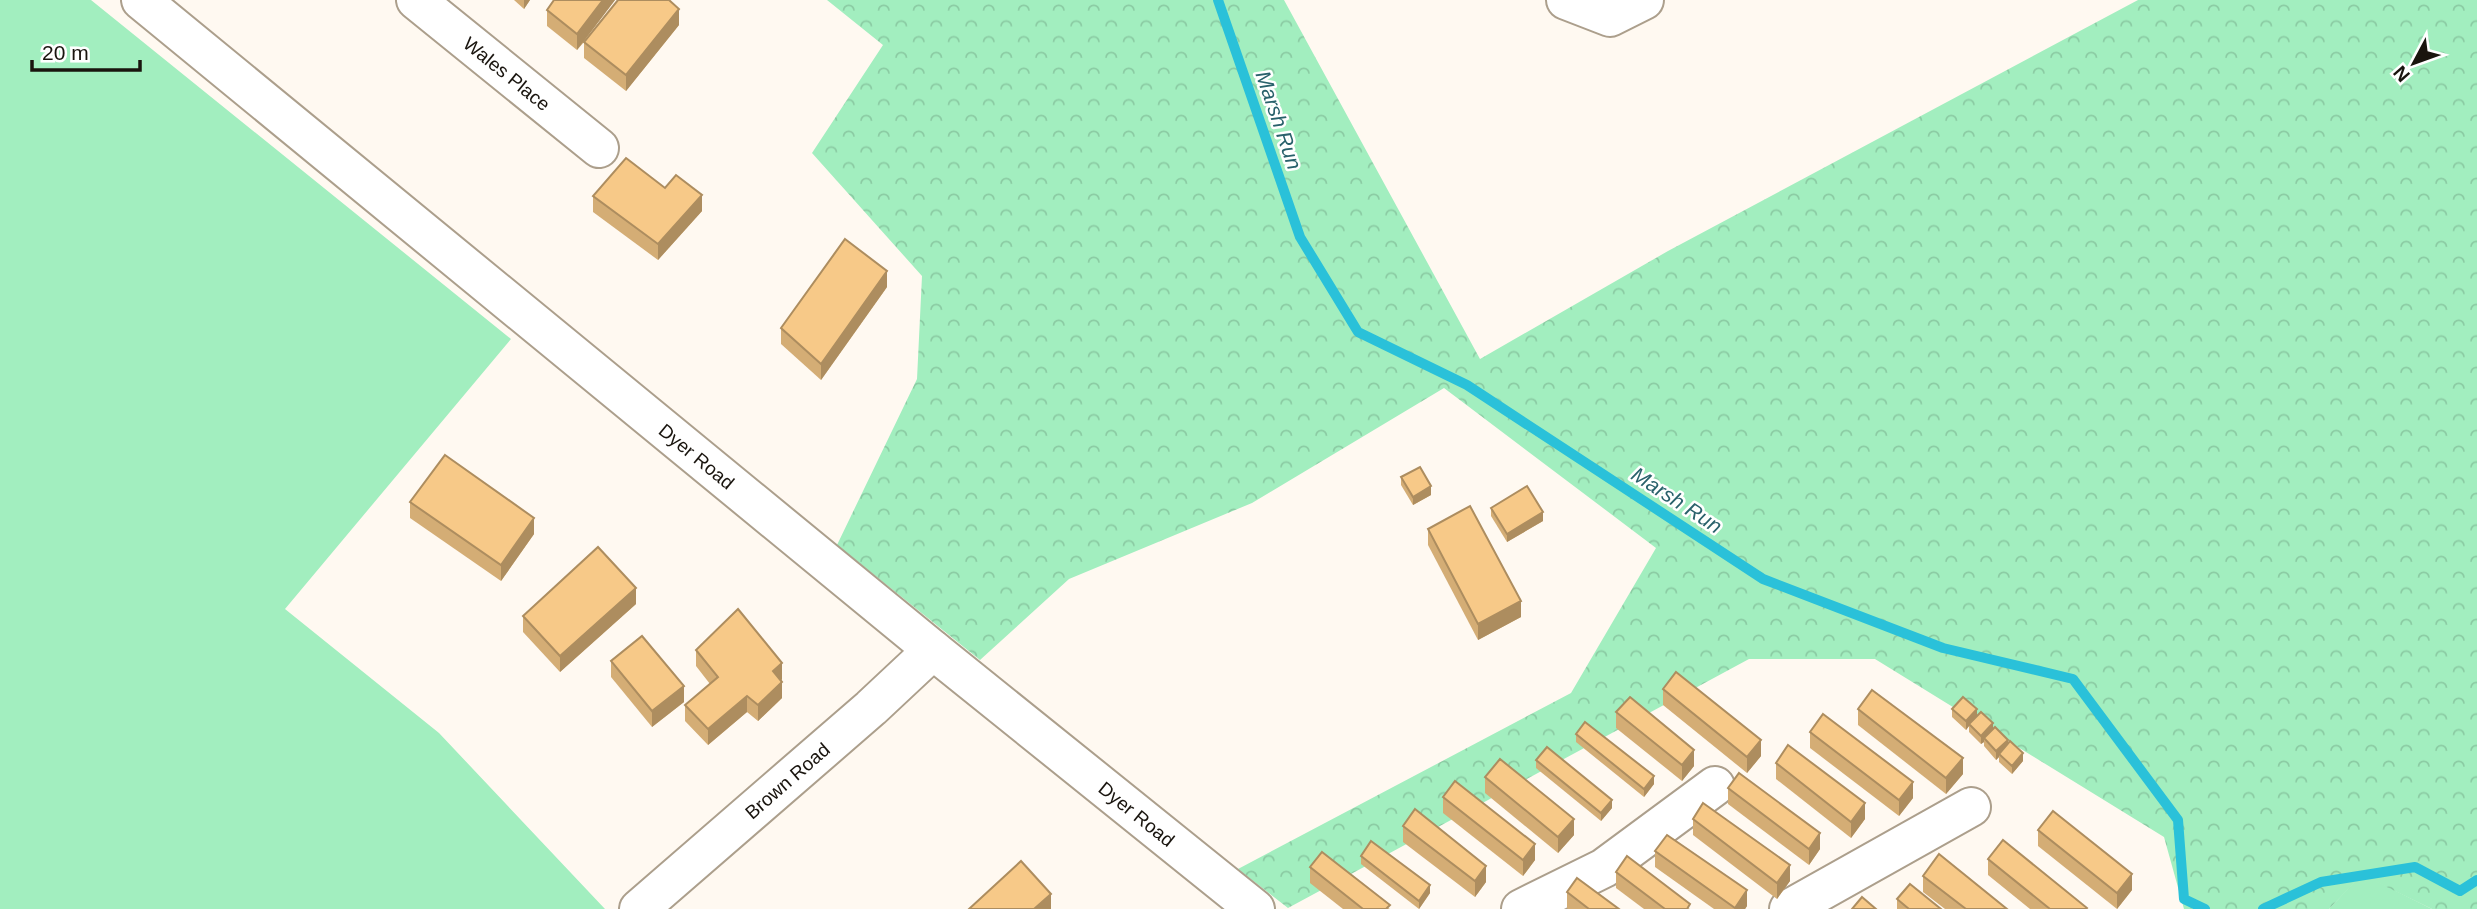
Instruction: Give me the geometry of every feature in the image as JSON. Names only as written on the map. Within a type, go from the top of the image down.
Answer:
[{"type":"street","name":"Dyer Road","points":[[141,0],[933,650],[1255,909]]},
{"type":"street","name":"Wales Place","points":[[416,0],[599,148]]},
{"type":"street","points":[[1566,0],[1610,17],[1644,0]]},
{"type":"street","name":"Brown Road","points":[[639,909],[871,708],[933,650]]},
{"type":"street","points":[[1521,909],[1604,868],[1715,786]]},
{"type":"street","points":[[1789,909],[1970,807]]},
{"type":"green space","points":[[0,0],[91,0],[511,339],[285,609],[439,733],[605,909],[0,909]]},
{"type":"green space","points":[[827,0],[1284,0],[1480,359],[1668,251],[2138,0],[2477,0],[2477,909],[2432,909],[2362,875],[2329,909],[2184,909],[2164,837],[1875,659],[1749,659],[1288,908],[1238,869],[1571,693],[1656,548],[1444,388],[1252,503],[1069,579],[980,660],[837,545],[917,379],[922,276],[812,153],[883,45]]},
{"type":"green space","points":[[2362,874],[2432,909],[2329,909]]},
{"type":"building","points":[[554,0],[603,0],[577,34],[547,10]]},
{"type":"building","points":[[618,0],[669,0],[679,9],[626,75],[584,42]]},
{"type":"building","points":[[626,158],[665,188],[676,175],[702,195],[658,244],[593,196]]},
{"type":"building","points":[[845,239],[887,271],[821,364],[781,328]]},
{"type":"building","points":[[445,455],[534,518],[501,565],[410,502]]},
{"type":"building","points":[[1420,467],[1431,486],[1413,497],[1401,477]]},
{"type":"building","points":[[1527,486],[1543,512],[1507,534],[1491,508]]},
{"type":"building","points":[[1470,506],[1521,601],[1478,624],[1428,529]]},
{"type":"building","points":[[598,547],[636,588],[560,656],[523,616]]},
{"type":"building","points":[[738,609],[782,663],[773,671],[782,682],[758,705],[747,696],[708,729],[685,705],[718,677],[696,650]]},
{"type":"building","points":[[642,636],[684,686],[652,711],[611,661]]},
{"type":"building","points":[[1676,672],[1761,740],[1747,757],[1663,689]]},
{"type":"building","points":[[1872,690],[1963,758],[1946,778],[1858,709]]},
{"type":"building","points":[[1630,697],[1694,750],[1682,765],[1616,712]]},
{"type":"building","points":[[1963,697],[1977,709],[1966,721],[1952,709]]},
{"type":"building","points":[[1981,712],[1993,723],[1981,736],[1969,724]]},
{"type":"building","points":[[1823,714],[1913,782],[1899,800],[1810,732]]},
{"type":"building","points":[[1585,722],[1654,776],[1644,789],[1576,734]]},
{"type":"building","points":[[1995,727],[2008,740],[1996,751],[1984,738]]},
{"type":"building","points":[[2010,741],[2023,753],[2012,766],[1999,754]]},
{"type":"building","points":[[1788,745],[1865,803],[1851,822],[1776,763]]},
{"type":"building","points":[[1547,747],[1612,800],[1601,813],[1536,760]]},
{"type":"building","points":[[1500,759],[1574,819],[1558,837],[1485,777]]},
{"type":"building","points":[[1739,773],[1820,833],[1809,849],[1728,788]]},
{"type":"building","points":[[1455,781],[1535,844],[1523,860],[1443,797]]},
{"type":"building","points":[[1703,803],[1790,865],[1777,883],[1693,819]]},
{"type":"building","points":[[1415,809],[1486,866],[1475,881],[1403,826]]},
{"type":"building","points":[[2053,811],[2132,874],[2117,893],[2038,830]]},
{"type":"building","points":[[1667,835],[1747,890],[1735,908],[1655,851]]},
{"type":"building","points":[[2003,840],[2087,908],[2050,909],[1988,859]]},
{"type":"building","points":[[1371,841],[1430,885],[1419,901],[1361,856]]},
{"type":"building","points":[[1322,852],[1390,905],[1386,909],[1363,909],[1310,867]]},
{"type":"building","points":[[1939,854],[2007,909],[1966,909],[1923,876]]},
{"type":"building","points":[[1627,856],[1690,904],[1687,909],[1665,909],[1616,872]]},
{"type":"building","points":[[1021,861],[1051,894],[1034,909],[969,909]]},
{"type":"building","points":[[1577,878],[1619,909],[1589,909],[1567,892]]},
{"type":"building","points":[[1910,884],[1941,909],[1909,909],[1897,899]]},
{"type":"building","points":[[1862,897],[1876,909],[1852,909]]},
{"type":"waterway","name":"Marsh Run","points":[[1218,0],[1300,237],[1358,332],[1467,385],[1763,579],[1943,648],[2073,679],[2178,820],[2184,899],[2205,909]]},
{"type":"waterway","name":"Marsh Run","points":[[2263,909],[2321,882],[2415,867],[2460,891],[2477,880]]}]
